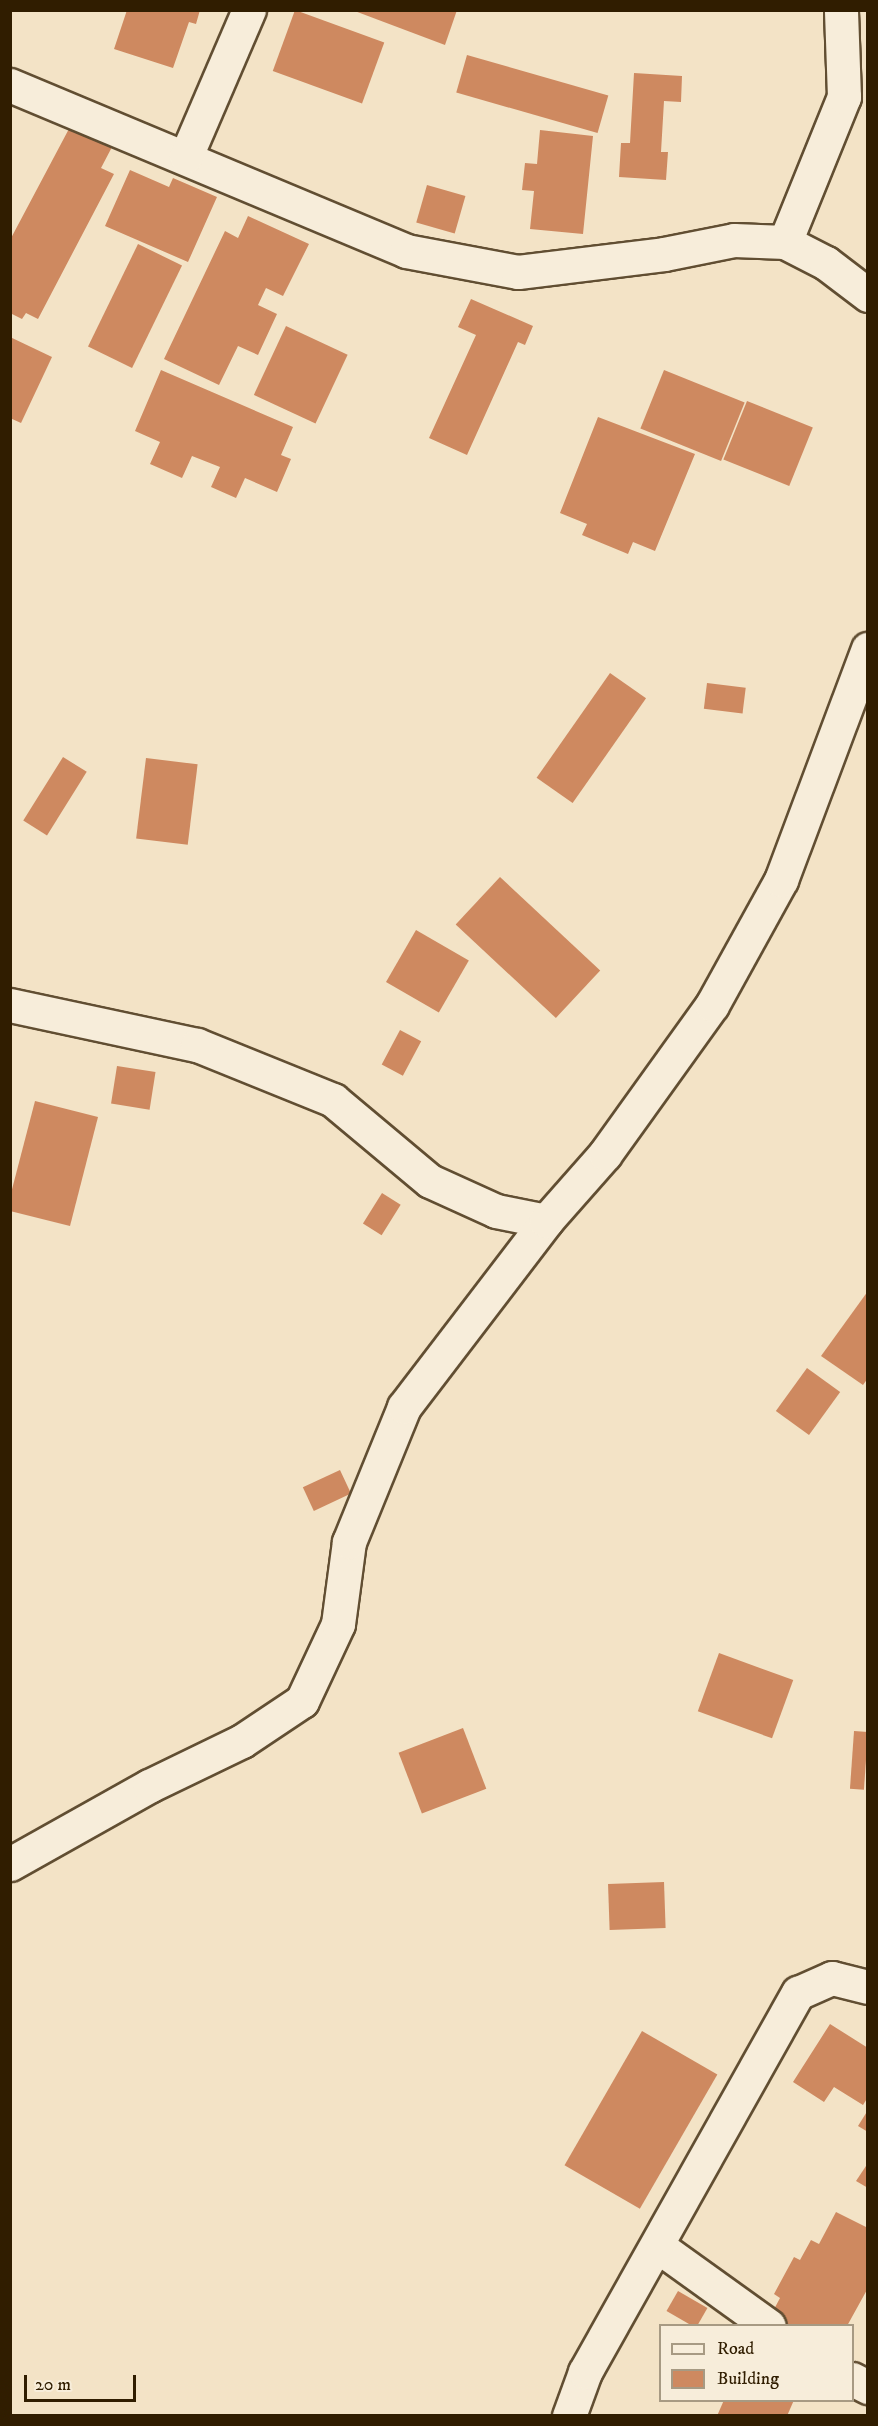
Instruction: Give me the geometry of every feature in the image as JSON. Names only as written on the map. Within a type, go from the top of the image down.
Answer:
[{"type":"street","points":[[186,156],[249,10]]},
{"type":"street","points":[[785,242],[844,97],[841,10]]},
{"type":"street","points":[[10,85],[186,156],[406,251],[518,272],[664,254],[734,240],[785,242],[826,263],[867,295]]},
{"type":"street","points":[[10,1864],[149,1786],[242,1741],[302,1701],[338,1624],[349,1542],[404,1407],[546,1221],[605,1154],[712,1005],[781,880],[867,649]]},
{"type":"street","points":[[10,1005],[197,1045],[333,1100],[430,1180],[496,1211],[546,1221]]},
{"type":"street","points":[[569,2415],[585,2372],[658,2247],[798,1993],[832,1978],[867,1987]]},
{"type":"street","points":[[658,2247],[768,2324]]},
{"type":"building","points":[[127,10],[200,10],[196,24],[189,22],[173,68],[114,49]]},
{"type":"building","points":[[295,10],[384,42],[362,104],[273,71]]},
{"type":"building","points":[[352,10],[457,10],[445,45]]},
{"type":"building","points":[[467,55],[608,96],[598,133],[456,92]]},
{"type":"building","points":[[634,73],[682,76],[681,102],[664,101],[661,152],[668,152],[666,180],[619,177],[621,143],[630,143]]},
{"type":"building","points":[[71,125],[112,147],[101,168],[114,174],[38,319],[26,313],[22,319],[10,313],[10,240]]},
{"type":"building","points":[[540,130],[593,136],[583,234],[530,229],[534,191],[522,190],[525,163],[537,164]]},
{"type":"building","points":[[130,170],[169,187],[173,178],[217,197],[188,262],[105,226]]},
{"type":"building","points":[[427,185],[465,196],[455,234],[416,222]]},
{"type":"building","points":[[248,216],[309,244],[283,296],[266,288],[258,305],[277,314],[258,355],[238,346],[219,385],[164,359],[225,231],[238,238]]},
{"type":"building","points":[[138,244],[182,265],[132,368],[88,346]]},
{"type":"building","points":[[471,299],[533,326],[525,345],[518,342],[467,455],[429,438],[476,335],[458,327]]},
{"type":"building","points":[[286,326],[348,355],[316,424],[254,395]]},
{"type":"building","points":[[10,337],[52,357],[21,423],[10,418]]},
{"type":"building","points":[[161,370],[293,427],[281,455],[291,459],[277,492],[245,478],[236,498],[211,487],[220,467],[192,456],[182,478],[150,464],[160,442],[135,431]]},
{"type":"building","points":[[664,370],[745,403],[721,461],[640,428]]},
{"type":"building","points":[[747,401],[813,428],[789,486],[723,459]]},
{"type":"building","points":[[598,417],[695,454],[655,551],[633,542],[628,554],[582,535],[587,524],[560,513]]},
{"type":"building","points":[[610,673],[646,698],[573,803],[537,778]]},
{"type":"building","points":[[707,683],[746,688],[743,714],[704,709]]},
{"type":"building","points":[[63,757],[87,772],[47,835],[23,821]]},
{"type":"building","points":[[146,758],[198,764],[188,845],[136,838]]},
{"type":"building","points":[[500,877],[600,970],[556,1018],[456,925]]},
{"type":"building","points":[[416,930],[469,960],[439,1012],[386,982]]},
{"type":"building","points":[[400,1030],[421,1041],[403,1076],[382,1064]]},
{"type":"building","points":[[117,1066],[156,1072],[150,1110],[111,1104]]},
{"type":"building","points":[[35,1101],[98,1117],[70,1226],[10,1211],[10,1197]]},
{"type":"building","points":[[382,1193],[401,1205],[382,1235],[363,1224]]},
{"type":"building","points":[[868,1291],[868,1378],[863,1385],[821,1356]]},
{"type":"building","points":[[807,1368],[840,1392],[809,1435],[776,1411]]},
{"type":"building","points":[[340,1470],[351,1494],[314,1511],[303,1487]]},
{"type":"building","points":[[719,1653],[793,1680],[772,1738],[698,1711]]},
{"type":"building","points":[[463,1728],[486,1789],[422,1813],[399,1753]]},
{"type":"building","points":[[854,1731],[868,1732],[864,1790],[850,1789]]},
{"type":"building","points":[[664,1882],[666,1928],[610,1930],[608,1884]]},
{"type":"building","points":[[830,2024],[868,2048],[868,2097],[863,2105],[834,2087],[824,2102],[793,2082]]},
{"type":"building","points":[[642,2031],[717,2074],[640,2209],[565,2165]]},
{"type":"building","points":[[868,2110],[868,2132],[858,2126]]},
{"type":"building","points":[[868,2163],[868,2188],[856,2181]]},
{"type":"building","points":[[836,2212],[868,2228],[868,2288],[848,2324],[787,2324],[771,2315],[780,2298],[774,2294],[794,2257],[800,2260],[811,2240],[819,2244]]},
{"type":"building","points":[[678,2291],[707,2308],[698,2324],[689,2324],[667,2311]]},
{"type":"building","points":[[723,2402],[793,2402],[787,2416],[717,2416]]}]
